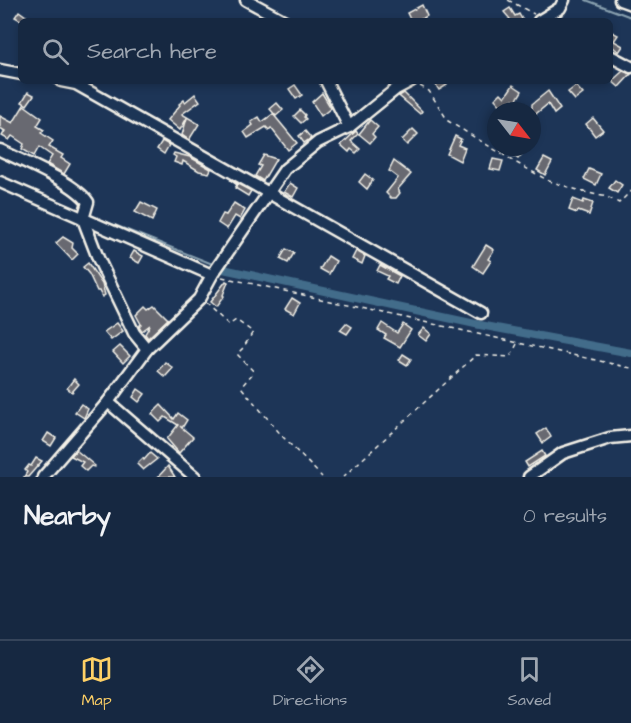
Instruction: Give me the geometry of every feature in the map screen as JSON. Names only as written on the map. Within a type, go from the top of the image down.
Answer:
[{"type":"street","points":[[246,0],[279,18]]},
{"type":"street","points":[[620,0],[631,4]]},
{"type":"street","points":[[545,18],[562,4]]},
{"type":"street","points":[[613,58],[631,67]]},
{"type":"street","points":[[0,70],[18,73]]},
{"type":"street","points":[[76,84],[481,313]]},
{"type":"street","points":[[328,84],[349,127]]},
{"type":"street","points":[[43,477],[108,402],[147,349],[199,299],[215,269],[285,169],[318,142],[349,127],[405,84]]},
{"type":"street","points":[[0,150],[84,195],[88,202],[84,215],[98,258],[134,333],[147,349]]},
{"type":"street","points":[[0,182],[215,269]]},
{"type":"street","points":[[108,402],[195,477]]},
{"type":"street","points":[[529,477],[563,453],[610,438],[631,436]]},
{"type":"path","points":[[508,0],[540,18]]},
{"type":"path","points":[[416,84],[429,91],[448,121],[549,181],[607,197],[619,203],[631,191]]},
{"type":"path","points":[[215,269],[517,344],[631,368]]},
{"type":"path","points":[[199,299],[229,325],[236,320],[253,332],[237,354],[254,372],[241,387],[283,437],[322,477]]},
{"type":"path","points":[[343,477],[476,355],[510,357],[517,344]]},
{"type":"building","points":[[422,5],[427,16],[410,18],[407,13]]},
{"type":"building","points":[[510,8],[515,16],[519,14],[521,18],[509,18],[504,12]]},
{"type":"building","points":[[19,11],[30,18],[18,19],[15,17]]},
{"type":"building","points":[[613,32],[618,35],[614,41],[623,46],[619,52],[613,47]]},
{"type":"building","points":[[623,71],[631,74],[619,87],[613,80]]},
{"type":"building","points":[[435,84],[447,85],[439,90]]},
{"type":"building","points":[[295,85],[302,95],[296,99],[289,89]]},
{"type":"building","points":[[513,85],[522,91],[516,101],[513,99],[510,102],[498,102],[495,99],[501,93],[505,97]]},
{"type":"building","points":[[576,86],[583,94],[575,100],[568,92]]},
{"type":"building","points":[[548,91],[560,109],[554,114],[548,104],[541,110],[541,102],[534,102]]},
{"type":"building","points":[[28,92],[34,95],[27,105],[22,102]]},
{"type":"building","points":[[322,93],[331,108],[321,116],[312,102]]},
{"type":"building","points":[[404,93],[422,111],[420,114],[399,96]]},
{"type":"building","points":[[195,94],[200,101],[182,114],[199,124],[189,140],[182,135],[187,118],[180,130],[168,120],[179,104]]},
{"type":"building","points":[[277,103],[283,110],[276,116],[270,109]]},
{"type":"building","points":[[24,105],[42,118],[37,126],[44,130],[41,133],[53,141],[49,147],[63,155],[61,158],[70,164],[64,174],[47,164],[52,156],[39,147],[34,156],[22,149],[24,144],[12,136],[9,140],[2,136],[5,131],[0,128],[0,116],[13,123]]},
{"type":"building","points":[[300,110],[306,119],[301,123],[294,116]]},
{"type":"building","points":[[273,114],[297,143],[288,150],[271,128],[269,130],[266,127],[248,138],[244,132],[253,125],[251,122],[259,117],[262,122]]},
{"type":"building","points":[[593,118],[603,130],[595,136],[586,124]]},
{"type":"building","points":[[370,120],[378,127],[372,134],[375,137],[370,143],[359,134]]},
{"type":"building","points":[[413,129],[418,134],[407,145],[402,140]]},
{"type":"building","points":[[305,131],[311,138],[304,143],[299,136]]},
{"type":"building","points":[[356,131],[358,134],[351,141],[360,149],[356,153],[351,149],[349,152],[341,145]]},
{"type":"building","points":[[455,136],[461,139],[458,145],[465,148],[460,161],[447,154]]},
{"type":"building","points":[[162,141],[169,145],[164,154],[157,149]]},
{"type":"building","points":[[174,153],[190,157],[211,169],[209,173],[199,171],[183,161],[182,165],[174,162],[176,157]]},
{"type":"building","points":[[264,155],[276,159],[263,181],[255,176]]},
{"type":"building","points":[[544,158],[552,162],[545,175],[537,170]]},
{"type":"building","points":[[493,159],[503,161],[500,171],[490,169]]},
{"type":"building","points":[[394,161],[411,174],[398,189],[400,193],[396,198],[391,198],[386,193],[398,178],[389,171]]},
{"type":"building","points":[[589,169],[601,174],[596,185],[584,179]]},
{"type":"building","points":[[365,174],[373,180],[367,189],[359,182]]},
{"type":"building","points":[[230,180],[251,191],[248,196],[235,188],[237,185]]},
{"type":"building","points":[[615,180],[622,185],[617,193],[609,188]]},
{"type":"building","points":[[290,183],[298,188],[293,197],[284,192]]},
{"type":"building","points":[[573,199],[583,203],[584,200],[593,203],[589,215],[569,210]]},
{"type":"building","points":[[141,202],[157,210],[152,221],[135,212]]},
{"type":"building","points":[[234,203],[245,210],[240,219],[235,216],[227,229],[218,223]]},
{"type":"building","points":[[63,237],[73,243],[72,248],[78,254],[72,260],[56,243]]},
{"type":"building","points":[[486,245],[494,250],[488,259],[491,261],[483,273],[473,266]]},
{"type":"building","points":[[286,249],[294,253],[288,263],[280,259]]},
{"type":"building","points":[[134,251],[143,256],[139,263],[130,258]]},
{"type":"building","points":[[356,251],[365,256],[362,264],[352,259]]},
{"type":"building","points":[[328,256],[336,261],[329,274],[320,269]]},
{"type":"building","points":[[88,263],[102,284],[105,295],[102,297],[83,267]]},
{"type":"building","points":[[380,265],[400,276],[396,284],[386,279],[388,276],[377,271]]},
{"type":"building","points":[[226,281],[228,282],[224,296],[216,307],[210,302]]},
{"type":"building","points":[[292,298],[300,303],[294,314],[285,309]]},
{"type":"building","points":[[154,305],[168,319],[148,338],[145,334],[150,325],[142,331],[136,315],[145,306],[148,309]]},
{"type":"building","points":[[117,323],[123,331],[111,340],[104,332]]},
{"type":"building","points":[[346,323],[352,327],[347,334],[340,330]]},
{"type":"building","points":[[382,323],[397,333],[403,324],[411,330],[400,347],[384,338],[386,335],[378,330]]},
{"type":"building","points":[[424,328],[431,334],[426,341],[418,335]]},
{"type":"building","points":[[120,346],[130,356],[123,363],[113,352]]},
{"type":"building","points":[[403,354],[411,359],[407,365],[399,360]]},
{"type":"building","points":[[165,362],[173,368],[165,377],[158,371]]},
{"type":"building","points":[[74,379],[79,384],[72,392],[67,388]]},
{"type":"building","points":[[138,389],[145,394],[139,402],[133,397]]},
{"type":"building","points":[[81,404],[88,409],[84,418],[75,412]]},
{"type":"building","points":[[161,405],[174,419],[178,413],[187,420],[182,428],[193,437],[179,453],[167,439],[178,425],[165,417],[160,422],[152,414]]},
{"type":"building","points":[[546,428],[551,437],[543,443],[537,434]]},
{"type":"building","points":[[48,433],[56,438],[51,446],[43,441]]},
{"type":"building","points":[[76,450],[95,466],[91,466],[86,471],[80,466],[83,462],[71,456]]},
{"type":"building","points":[[542,451],[545,456],[528,467],[525,462]]},
{"type":"building","points":[[150,453],[157,459],[143,470],[137,464]]},
{"type":"building","points":[[36,458],[42,461],[28,477],[24,477],[27,472],[25,470]]},
{"type":"building","points":[[168,466],[175,477],[158,477]]},
{"type":"waterway","points":[[586,0],[631,17]]},
{"type":"waterway","points":[[87,214],[215,265]]},
{"type":"waterway","points":[[223,269],[480,325],[631,353]]}]
